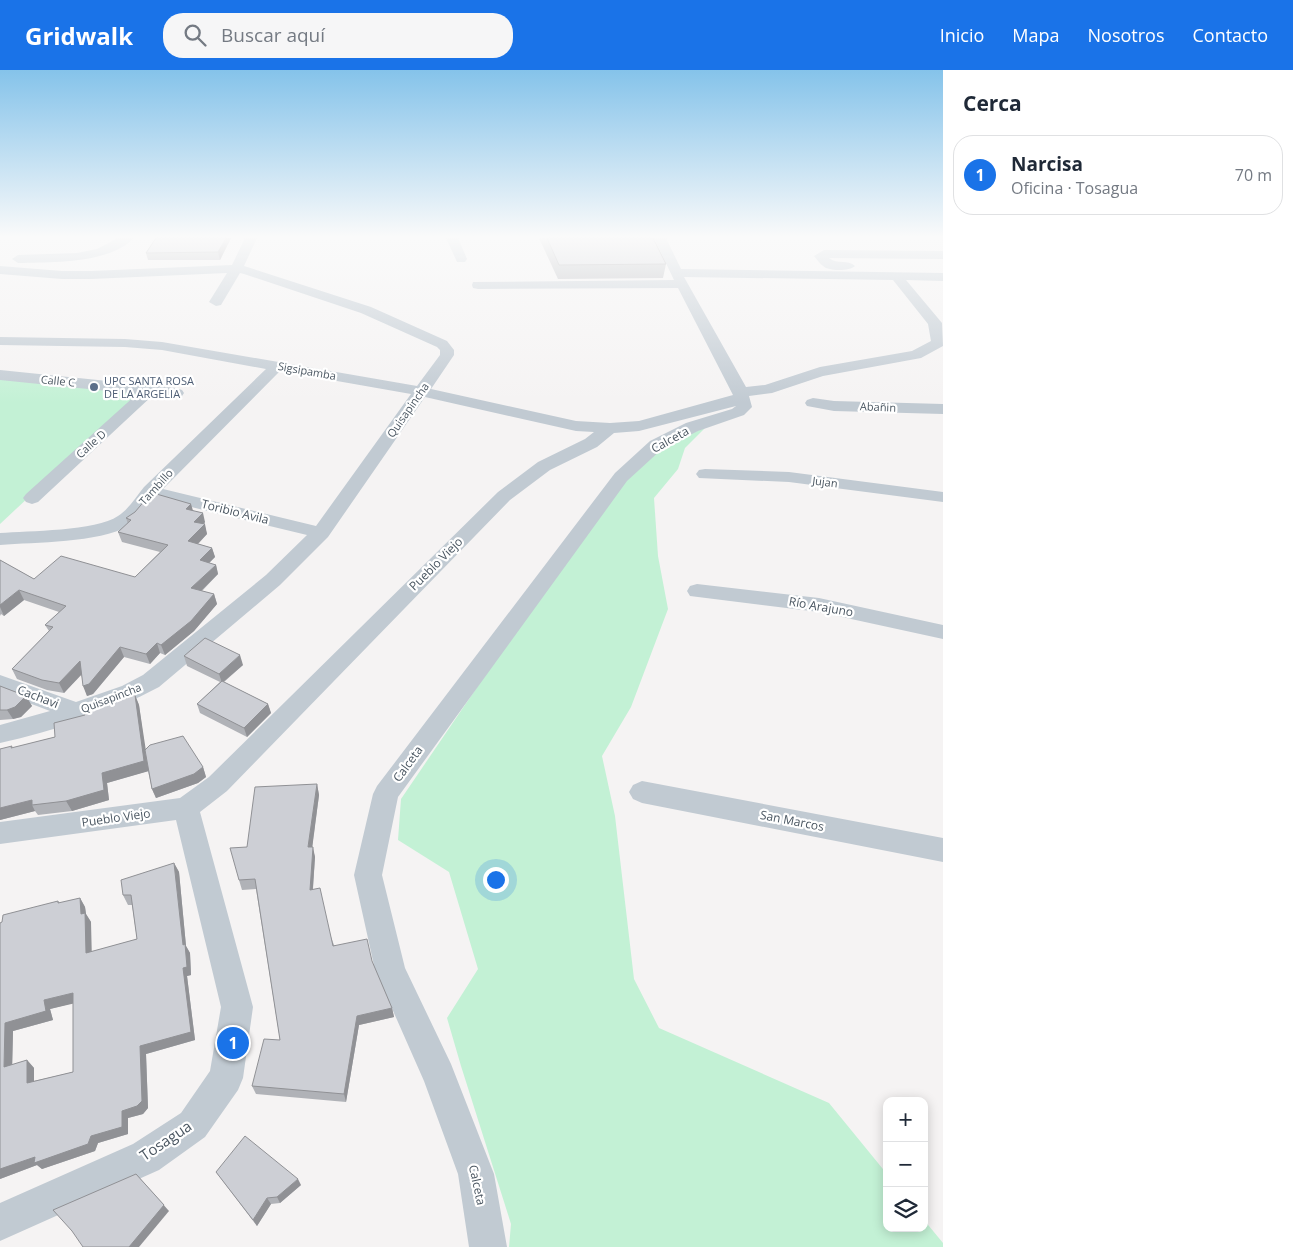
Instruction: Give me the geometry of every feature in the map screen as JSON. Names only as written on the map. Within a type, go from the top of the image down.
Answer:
[{"type":"street","points":[[216,302],[221,293]]},
{"type":"street","name":"Quisapincha","points":[[0,734],[35,726],[130,692],[151,681],[273,580],[321,533],[447,355],[447,350],[442,344],[366,310],[315,293]]},
{"type":"street","points":[[687,293],[741,394]]},
{"type":"street","points":[[610,428],[639,426],[735,401],[741,394],[767,390],[820,372],[916,355],[938,343],[934,323],[910,293]]},
{"type":"street","name":"Sigsipamba","points":[[0,341],[146,344],[278,365],[421,391],[555,422],[610,428]]},
{"type":"street","points":[[7,357],[28,341]]},
{"type":"street","name":"Tambillo","points":[[0,539],[102,529],[120,523],[132,515],[150,491],[278,365]]},
{"type":"street","name":"Calle C","points":[[0,375],[176,393]]},
{"type":"street","name":"Calle D","points":[[32,498],[150,390]]},
{"type":"street","name":"Calceta","points":[[488,1247],[476,1174],[439,1076],[390,970],[368,874],[386,794],[621,477],[656,445],[692,427],[738,412],[744,407],[741,394]]},
{"type":"street","name":"Abañin","points":[[813,403],[834,406],[943,409]]},
{"type":"street","name":"Pueblo Viejo","points":[[0,833],[186,808],[218,784],[504,496],[544,466],[591,442],[610,428]]},
{"type":"street","name":"Jujan","points":[[706,474],[789,478],[943,497]]},
{"type":"street","name":"Toribio Avila","points":[[150,491],[321,533]]},
{"type":"street","name":"Río Arajuno","points":[[697,591],[819,605],[943,632]]},
{"type":"street","name":"Cachavi","points":[[0,683],[75,711]]},
{"type":"street","name":"San Marcos","points":[[642,792],[943,850]]},
{"type":"street","name":"Tosagua","points":[[0,1222],[146,1157],[193,1125],[226,1078],[237,1007],[186,808]]},
{"type":"green space","points":[[0,377],[140,393],[0,524]]},
{"type":"green space","points":[[705,428],[685,448],[678,469],[654,498],[658,556],[668,609],[631,707],[602,756],[615,816],[634,979],[659,1028],[829,1103],[883,1169],[883,1232],[928,1232],[928,1225],[943,1243],[943,1247],[509,1247],[511,1224],[447,1018],[478,969],[449,872],[398,840],[401,799],[607,496],[655,447]]},
{"type":"building","points":[[153,493],[191,504],[186,509],[203,513],[194,522],[205,524],[188,541],[212,548],[200,560],[216,565],[191,588],[214,594],[191,621],[161,645],[157,643],[146,654],[120,647],[89,684],[83,686],[80,661],[59,683],[42,680],[12,669],[53,627],[45,625],[66,606],[19,590],[0,605],[0,560],[34,579],[61,556],[135,577],[168,545],[118,532],[131,520],[126,518],[135,512]]},
{"type":"building","points":[[205,638],[240,655],[219,674],[184,656]]},
{"type":"building","points":[[222,681],[268,704],[244,728],[197,704]]},
{"type":"building","points":[[0,686],[26,696],[15,707],[0,710]]},
{"type":"building","points":[[135,695],[144,761],[102,773],[104,790],[66,801],[32,805],[32,800],[0,808],[0,749],[55,737],[54,723],[85,715],[85,709],[96,705]]},
{"type":"building","points":[[183,736],[203,767],[194,774],[152,789],[145,750],[150,745]]},
{"type":"building","points":[[317,784],[308,847],[313,847],[310,890],[320,888],[333,946],[367,939],[372,961],[392,1008],[357,1016],[344,1094],[252,1086],[264,1039],[280,1040],[255,879],[239,880],[230,848],[247,847],[255,787]]},
{"type":"building","points":[[174,863],[183,945],[185,944],[187,967],[183,968],[191,1032],[140,1046],[142,1101],[137,1106],[122,1111],[122,1127],[91,1136],[88,1144],[34,1163],[35,1157],[0,1169],[0,923],[2,922],[3,915],[58,901],[58,903],[80,898],[81,914],[85,913],[86,953],[137,939],[131,895],[123,895],[121,880]],"holes":[[[73,993],[73,1072],[27,1083],[27,1060],[4,1067],[5,1023],[46,1011],[44,1000]]]},
{"type":"building","points":[[245,1136],[298,1179],[277,1197],[267,1198],[253,1220],[216,1172]]},
{"type":"building","points":[[136,1174],[164,1205],[129,1247],[83,1247],[72,1231],[53,1210]]},
{"type":"place","name":"UPC SANTA ROSA DE LA ARGELIA","points":[[94,387]]},
{"type":"place","name":"Narcisa","points":[[233,1043]]}]
